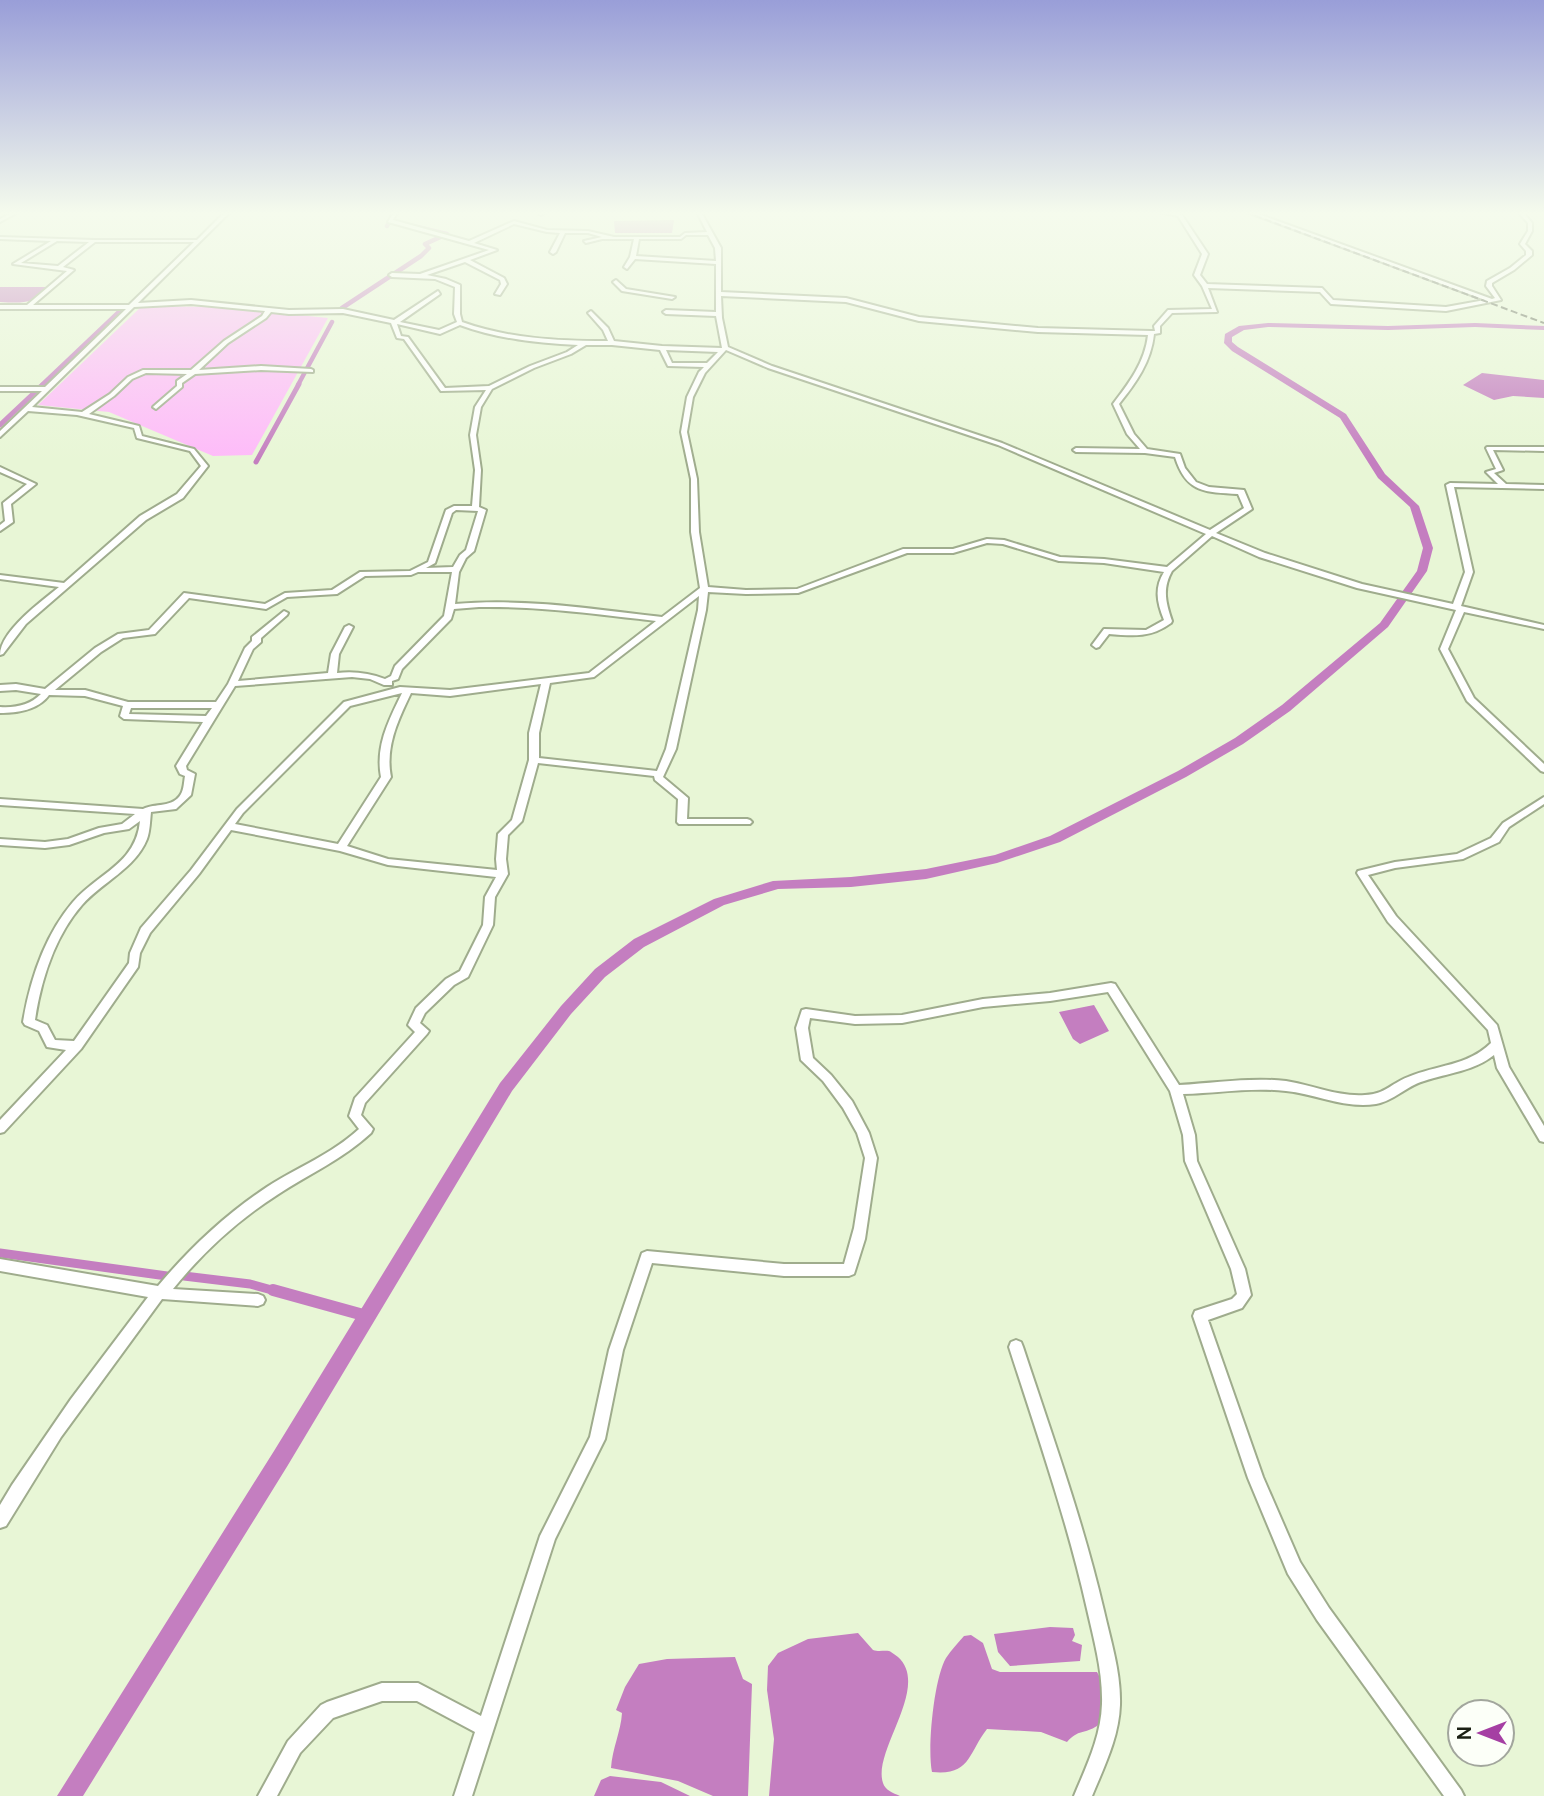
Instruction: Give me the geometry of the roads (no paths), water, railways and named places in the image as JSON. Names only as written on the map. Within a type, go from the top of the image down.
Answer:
[{"type":"street","points":[[27,307],[40,296]]},
{"type":"street","points":[[0,435],[142,296]]},
{"type":"street","points":[[394,323],[434,296]]},
{"type":"street","points":[[458,296],[457,314],[460,323]]},
{"type":"street","points":[[659,296],[672,298]]},
{"type":"street","points":[[719,296],[724,349]]},
{"type":"street","points":[[757,296],[846,300],[919,319],[1038,330],[1151,333],[1158,332],[1157,326],[1170,311],[1215,311],[1209,296]]},
{"type":"street","points":[[1326,296],[1331,302],[1446,309],[1493,301],[1499,299],[1497,296]]},
{"type":"street","points":[[1479,296],[1493,301]]},
{"type":"street","points":[[0,307],[131,306],[191,302],[299,313],[343,312],[440,332],[460,323],[480,331],[540,342],[612,342],[662,348],[724,349],[1000,444],[1262,555],[1360,586],[1544,627]]},
{"type":"street","points":[[156,407],[180,386],[179,382],[226,342],[264,317],[269,310]]},
{"type":"street","points":[[666,312],[719,314]]},
{"type":"street","points":[[591,313],[606,329],[612,342]]},
{"type":"street","points":[[394,323],[399,337],[406,338],[443,390],[490,388],[532,367],[569,353],[585,343]]},
{"type":"street","points":[[1143,451],[1126,427],[1116,404],[1132,383],[1151,346],[1151,333]]},
{"type":"street","points":[[662,348],[670,365],[709,365]]},
{"type":"street","points":[[724,349],[702,372],[690,397],[684,432],[694,479],[695,532],[704,589],[702,610],[671,749],[658,778],[683,798],[682,822],[747,822]]},
{"type":"street","points":[[84,414],[112,395],[130,378],[145,371],[193,372],[261,368],[311,371]]},
{"type":"street","points":[[474,508],[478,470],[473,435],[478,407],[490,388]]},
{"type":"street","points":[[0,390],[47,389]]},
{"type":"street","points":[[0,652],[23,622],[142,517],[180,496],[205,466],[192,450],[139,436],[137,427],[84,414],[27,409]]},
{"type":"street","points":[[1504,486],[1489,472],[1500,470],[1489,448],[1544,449]]},
{"type":"street","points":[[1076,450],[1143,451],[1178,455],[1181,468],[1196,488],[1242,493],[1248,509],[1211,533],[1169,570],[1161,581],[1160,598],[1168,621],[1149,634],[1129,635],[1107,631],[1096,645]]},
{"type":"street","points":[[0,469],[32,484],[7,503],[9,522],[0,529]]},
{"type":"street","points":[[1544,487],[1450,485],[1469,572],[1444,649],[1470,699],[1544,769]]},
{"type":"street","points":[[384,681],[395,677],[398,668],[447,617],[452,607],[455,569],[464,554],[470,551],[482,510],[458,508],[449,512],[431,562],[414,572]]},
{"type":"street","points":[[0,1128],[77,1046],[134,964],[135,953],[145,931],[195,873],[240,811],[347,704],[391,692],[408,690],[450,693],[591,675],[704,589],[746,592],[798,591],[906,551],[953,551],[987,541],[1004,542],[1059,559],[1104,561],[1169,570]]},
{"type":"street","points":[[0,710],[16,711],[43,699],[47,692],[109,643],[130,633],[152,632],[187,595],[266,607],[285,595],[334,592],[363,574],[455,569]]},
{"type":"street","points":[[0,577],[65,585]]},
{"type":"street","points":[[452,607],[490,602],[528,603],[548,608],[665,620]]},
{"type":"street","points":[[0,802],[146,811],[173,807],[186,795],[190,774],[183,772],[181,766],[232,684],[248,648],[284,613]]},
{"type":"street","points":[[332,676],[335,654],[349,627]]},
{"type":"street","points":[[232,684],[352,674],[384,681],[390,684],[391,692]]},
{"type":"street","points":[[0,1520],[17,1491],[102,1369],[176,1275],[243,1214],[286,1182],[347,1149],[367,1129],[355,1116],[359,1101],[423,1031],[414,1025],[420,1012],[450,982],[464,974],[488,925],[490,897],[503,874],[503,834],[517,821],[534,760],[534,733],[546,682]]},
{"type":"street","points":[[0,688],[85,693],[128,705],[218,705]]},
{"type":"street","points":[[341,848],[386,777],[381,763],[394,720],[408,690]]},
{"type":"street","points":[[128,705],[124,716],[209,719]]},
{"type":"street","points":[[534,760],[659,774]]},
{"type":"street","points":[[1544,800],[1506,825],[1495,840],[1459,857],[1395,865],[1362,873],[1392,919],[1493,1028],[1497,1035],[1496,1045],[1503,1068],[1544,1137]]},
{"type":"street","points":[[77,1046],[51,1044],[43,1028],[29,1022],[31,1003],[62,926],[78,902],[114,873],[141,842],[146,811]]},
{"type":"street","points":[[0,842],[45,845],[69,842],[103,830],[124,827],[146,811]]},
{"type":"street","points":[[229,826],[341,848],[388,862],[503,874]]},
{"type":"street","points":[[463,1796],[548,1536],[597,1439],[616,1350],[647,1257],[784,1270],[849,1270],[857,1250],[871,1158],[859,1127],[842,1096],[821,1069],[807,1060],[802,1028],[806,1013],[855,1020],[902,1019],[983,1003],[1050,997],[1111,987],[1176,1090],[1189,1135],[1191,1161],[1238,1269],[1244,1295],[1237,1304],[1200,1316],[1273,1522],[1294,1568],[1323,1614],[1455,1796]]},
{"type":"street","points":[[1176,1090],[1259,1085],[1298,1087],[1363,1101],[1387,1098],[1407,1082],[1489,1055],[1496,1045]]},
{"type":"street","points":[[0,1265],[160,1293],[258,1300]]},
{"type":"street","points":[[1016,1347],[1071,1509],[1106,1659],[1111,1704],[1109,1723],[1104,1745],[1083,1796]]},
{"type":"street","points":[[267,1796],[294,1747],[327,1712],[382,1692],[418,1692],[486,1728]]},
{"type":"waterway","points":[[342,308],[361,296]]},
{"type":"waterway","points":[[42,385],[121,310]]},
{"type":"waterway","points":[[298,385],[332,322]]},
{"type":"waterway","points":[[69,1796],[281,1458],[506,1087],[566,1010],[600,973],[639,943],[719,902],[778,884],[851,882],[926,874],[997,859],[1055,839],[1182,774],[1239,741],[1286,708],[1384,625],[1422,571],[1428,548],[1414,506],[1381,476],[1343,416],[1235,349],[1228,343],[1228,336],[1242,328],[1268,325],[1388,328],[1475,325],[1544,328]]},
{"type":"waterway","points":[[40,387],[44,384]]},
{"type":"waterway","points":[[256,462],[299,384]]},
{"type":"waterway","points":[[0,425],[35,392]]},
{"type":"waterway","points":[[0,1253],[167,1276]]},
{"type":"waterway","points":[[184,1276],[250,1284],[279,1292]]},
{"type":"waterway","points":[[273,1290],[367,1316]]},
{"type":"railway","points":[[1471,296],[1544,323]]}]
